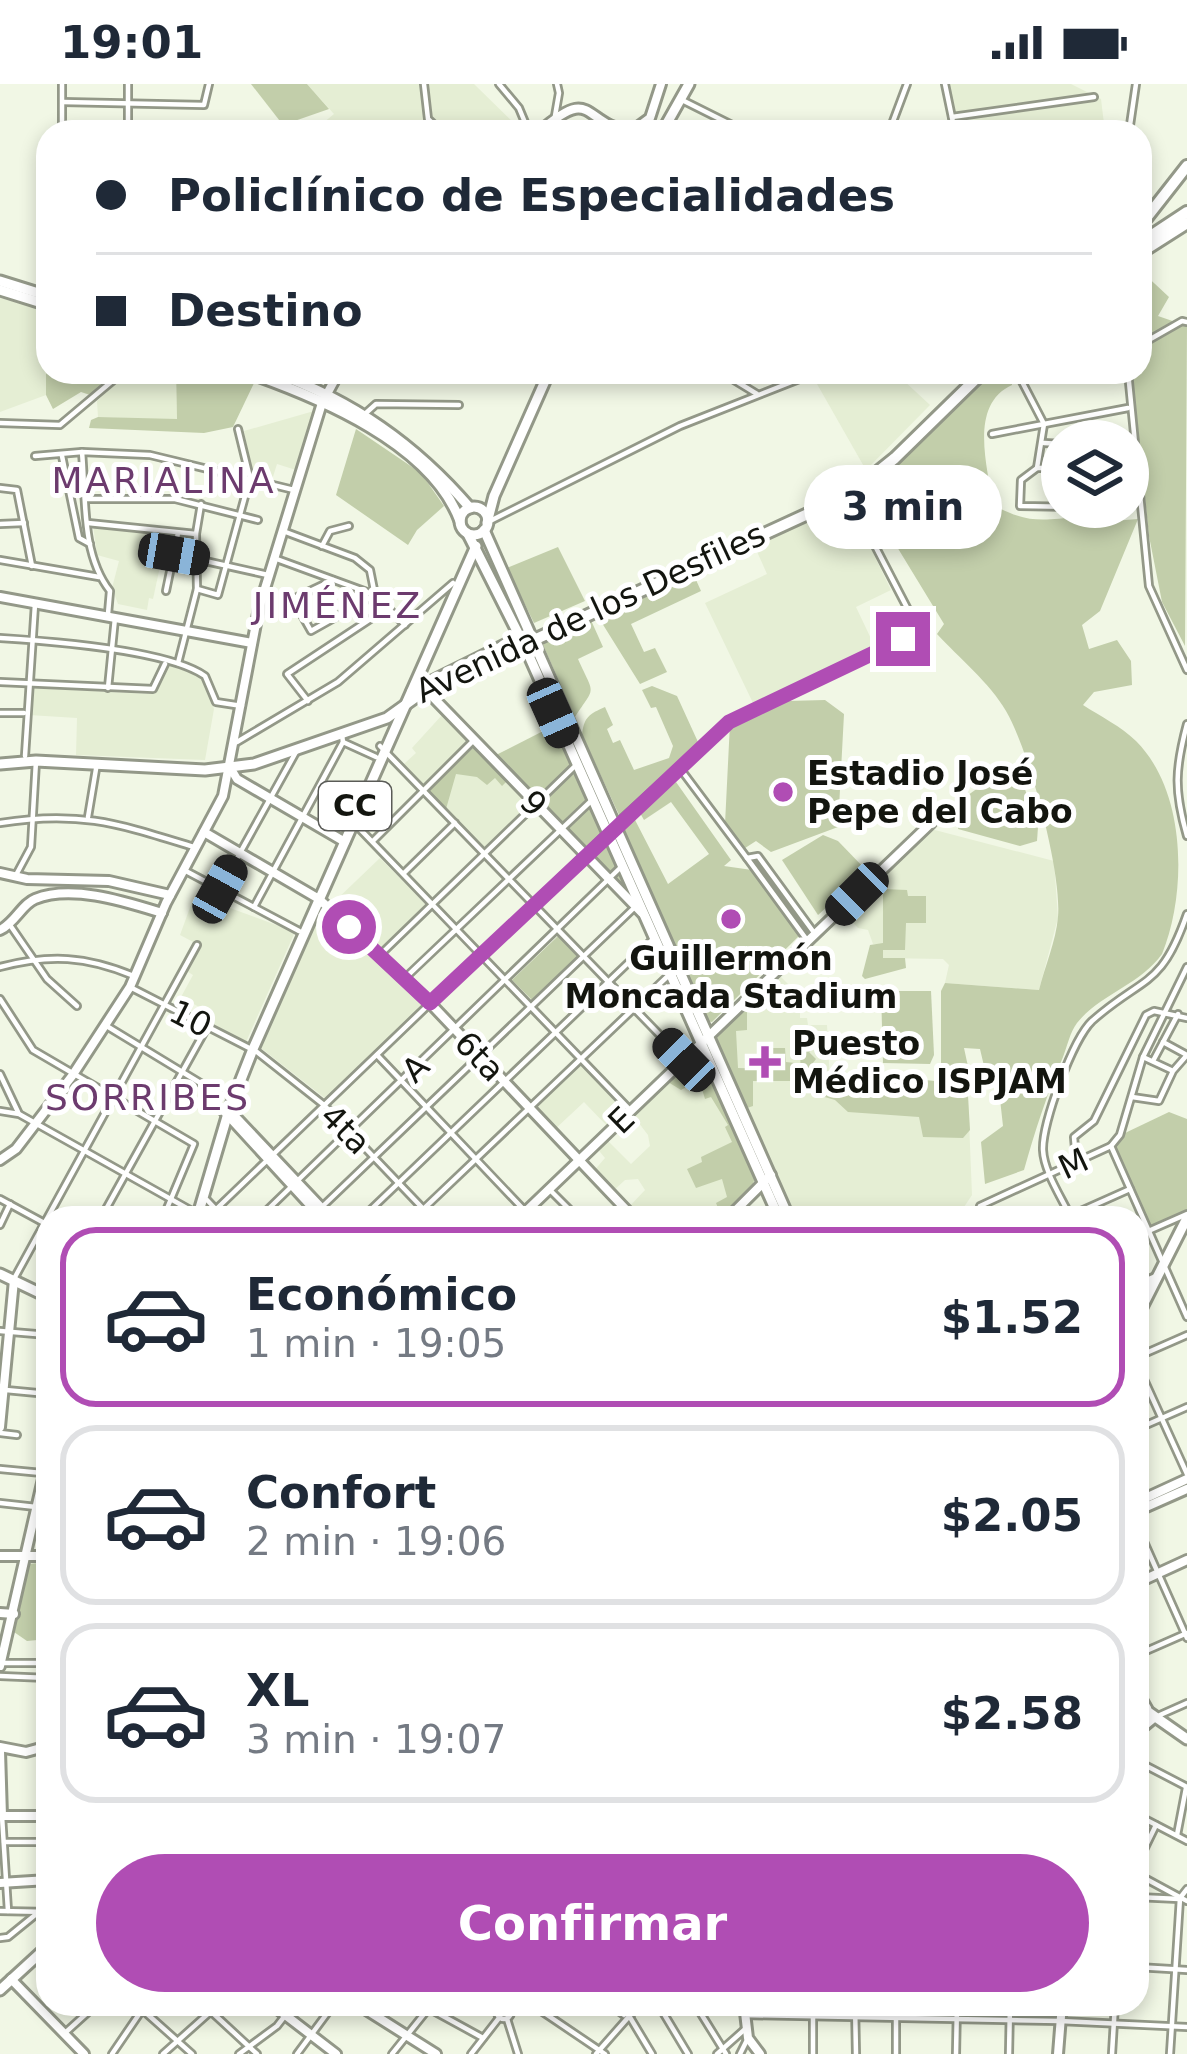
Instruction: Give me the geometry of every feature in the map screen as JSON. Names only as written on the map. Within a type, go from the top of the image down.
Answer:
[{"type":"highway","points":[[1152,211],[1187,166]]},
{"type":"highway","points":[[1152,235],[1187,212]]},
{"type":"highway","points":[[1152,245],[1187,224]]},
{"type":"highway","name":"Avenida de los Desfiles","points":[[527,639],[848,493],[896,458],[967,384]]},
{"type":"main road","points":[[669,120],[689,84]]},
{"type":"main road","points":[[0,286],[36,296]]},
{"type":"main road","points":[[281,384],[363,416],[422,455],[473,508],[484,512],[576,765],[639,909],[784,1206]]},
{"type":"main road","name":"CC","points":[[399,709],[486,526],[494,496],[544,384]]},
{"type":"main road","points":[[308,385],[415,460],[449,498],[477,545],[616,824],[772,1206]]},
{"type":"main road","points":[[460,521],[494,496]]},
{"type":"main road","points":[[468,534],[486,526]]},
{"type":"main road","name":"CC","points":[[250,1048],[454,583],[468,549],[468,534]]},
{"type":"main road","points":[[469,560],[482,558]]},
{"type":"main road","name":"Avenida de los Desfiles","points":[[409,694],[527,639]]},
{"type":"main road","points":[[417,674],[429,684]]},
{"type":"main road","name":"Avenida de los Desfiles","points":[[399,709],[429,684]]},
{"type":"main road","points":[[0,761],[69,759],[230,771],[342,739],[399,709]]},
{"type":"main road","points":[[69,759],[230,771],[399,709]]},
{"type":"main road","points":[[380,722],[381,747]]},
{"type":"main road","name":"CC","points":[[344,839],[381,747]]},
{"type":"main road","name":"CC","points":[[196,1206],[250,1048],[317,897]]},
{"type":"main road","name":"CC","points":[[198,1206],[226,1112]]},
{"type":"main road","points":[[220,1137],[227,1130],[240,1131]]},
{"type":"main road","points":[[1149,1292],[1187,1216]]},
{"type":"main road","points":[[1164,1262],[1187,1229]]},
{"type":"main road","points":[[0,1274],[36,1291]]},
{"type":"main road","points":[[1149,1714],[1187,1739]]},
{"type":"main road","points":[[3,1981],[36,1955]]},
{"type":"street","points":[[62,84],[62,120]]},
{"type":"street","points":[[128,84],[128,120]]},
{"type":"street","points":[[63,102],[204,105],[209,84]]},
{"type":"street","points":[[424,84],[430,120]]},
{"type":"street","points":[[499,84],[524,120]]},
{"type":"street","points":[[555,116],[557,84]]},
{"type":"street","points":[[647,120],[661,84]]},
{"type":"street","points":[[894,120],[907,84]]},
{"type":"street","points":[[945,84],[953,120]]},
{"type":"street","points":[[1131,120],[1136,84]]},
{"type":"street","points":[[952,117],[1094,97]]},
{"type":"street","points":[[680,99],[722,120]]},
{"type":"street","points":[[551,120],[574,104],[606,120]]},
{"type":"street","points":[[1152,338],[1187,322]]},
{"type":"street","points":[[0,423],[60,425],[109,384]]},
{"type":"street","points":[[0,1160],[16,1149],[72,1076],[130,987],[161,913],[204,832],[230,771],[269,575],[332,384]]},
{"type":"street","points":[[741,384],[757,394]]},
{"type":"street","points":[[486,526],[680,426],[784,384]]},
{"type":"street","points":[[1023,384],[1042,420]]},
{"type":"street","points":[[1129,384],[1149,586],[1187,670]]},
{"type":"street","points":[[363,416],[376,404],[459,405]]},
{"type":"street","points":[[1066,420],[1131,408]]},
{"type":"street","points":[[992,434],[1041,425]]},
{"type":"street","points":[[197,589],[217,596],[241,514],[250,478],[238,428]]},
{"type":"street","points":[[1037,469],[1041,443]]},
{"type":"street","points":[[82,452],[89,544],[99,577],[110,591],[108,688]]},
{"type":"street","points":[[62,454],[79,538],[89,544]]},
{"type":"street","points":[[35,456],[150,455],[294,490]]},
{"type":"street","points":[[1041,469],[1022,480],[1020,506],[1041,506]]},
{"type":"street","points":[[0,488],[17,490],[32,566]]},
{"type":"street","points":[[219,1206],[616,824],[729,722],[914,632],[914,621],[848,493]]},
{"type":"street","points":[[87,499],[175,500],[258,520]]},
{"type":"street","points":[[178,663],[197,589],[201,504]]},
{"type":"street","points":[[0,524],[24,523]]},
{"type":"street","points":[[88,523],[196,534]]},
{"type":"street","points":[[322,545],[329,531],[349,526]]},
{"type":"street","points":[[282,531],[367,566],[375,595],[406,625]]},
{"type":"street","points":[[166,591],[178,533]]},
{"type":"street","points":[[174,554],[269,575]]},
{"type":"street","points":[[274,558],[375,595]]},
{"type":"street","points":[[0,560],[99,577]]},
{"type":"street","points":[[333,580],[293,599],[311,632],[375,595]]},
{"type":"street","points":[[236,742],[338,682],[454,583]]},
{"type":"street","points":[[0,597],[252,643]]},
{"type":"street","points":[[16,875],[31,847],[34,817],[27,713],[35,604]]},
{"type":"street","points":[[308,701],[287,674],[387,608]]},
{"type":"street","points":[[0,638],[178,663],[205,676],[215,702],[242,706]]},
{"type":"street","points":[[0,682],[153,689],[165,663]]},
{"type":"street","name":"9","points":[[429,684],[474,740],[639,909]]},
{"type":"street","points":[[0,713],[27,713]]},
{"type":"street","points":[[1187,724],[1176,764],[1176,790],[1187,836]]},
{"type":"street","points":[[254,907],[342,739],[381,747],[684,1060]]},
{"type":"street","points":[[230,771],[344,839],[371,839],[474,740]]},
{"type":"street","points":[[220,889],[296,752]]},
{"type":"street","points":[[88,817],[97,763]]},
{"type":"street","points":[[379,956],[576,765]]},
{"type":"street","points":[[679,767],[812,938]]},
{"type":"street","points":[[404,979],[592,801]]},
{"type":"street","points":[[0,823],[34,817],[88,817],[195,848]]},
{"type":"street","points":[[354,823],[632,1111]]},
{"type":"street","points":[[404,873],[455,823]]},
{"type":"street","name":"E","points":[[531,1206],[931,824]]},
{"type":"street","points":[[204,832],[317,897]]},
{"type":"street","name":"A","points":[[271,1206],[622,867]]},
{"type":"street","points":[[184,870],[299,931]]},
{"type":"street","points":[[0,873],[26,879],[109,880],[170,895]]},
{"type":"street","points":[[41,898],[34,887],[42,878]]},
{"type":"street","points":[[26,879],[30,900]]},
{"type":"street","points":[[0,930],[10,926],[30,900],[41,898],[98,897],[161,913]]},
{"type":"street","name":"6ta","points":[[317,897],[430,1003],[619,1206]]},
{"type":"street","points":[[329,1206],[425,1107],[639,909]]},
{"type":"street","points":[[1064,1206],[1043,1151],[1080,1034],[1156,976],[1175,948],[1187,914]]},
{"type":"street","points":[[10,926],[31,958],[77,1006]]},
{"type":"street","points":[[375,1206],[653,938]]},
{"type":"street","points":[[54,1206],[197,945]]},
{"type":"street","points":[[0,967],[31,958],[80,957],[135,976]]},
{"type":"street","points":[[1137,1206],[1111,1146],[1120,1135],[1143,1057],[1187,967]]},
{"type":"street","points":[[427,1206],[670,974]]},
{"type":"street","name":"10","points":[[130,987],[250,1048]]},
{"type":"street","points":[[0,1000],[23,1041],[72,1076],[194,1144],[168,1206]]},
{"type":"street","points":[[1077,1162],[1074,1137],[1094,1121],[1146,1015],[1164,1012],[1187,1018]]},
{"type":"street","points":[[1153,1061],[1178,1014]]},
{"type":"street","points":[[106,1024],[207,1087]]},
{"type":"street","points":[[108,1206],[207,1027]]},
{"type":"street","points":[[1131,1096],[1159,1101],[1173,1071],[1187,1055],[1163,1042]]},
{"type":"street","name":"4ta","points":[[250,1048],[324,1105],[421,1206]]},
{"type":"street","points":[[377,1054],[515,1206]]},
{"type":"street","points":[[1143,1057],[1173,1071]]},
{"type":"street","points":[[0,1074],[19,1114]]},
{"type":"street","points":[[0,1111],[19,1114],[179,1206]]},
{"type":"street","points":[[226,1112],[269,1158]]},
{"type":"street","points":[[226,1112],[313,1206]]},
{"type":"street","name":"M","points":[[980,1206],[1111,1146]]},
{"type":"street","points":[[740,1206],[771,1175]]},
{"type":"street","points":[[549,1189],[566,1206]]},
{"type":"street","points":[[1094,1206],[1130,1190]]},
{"type":"street","points":[[203,1196],[213,1206]]},
{"type":"street","points":[[0,1199],[36,1218]]},
{"type":"street","points":[[0,1225],[10,1204]]},
{"type":"street","points":[[1187,1216],[1149,1231],[1187,1317]]},
{"type":"street","points":[[17,1435],[0,1430],[4,1331],[14,1280],[36,1240]]},
{"type":"street","points":[[1149,1281],[1156,1278]]},
{"type":"street","points":[[4,1331],[36,1334]]},
{"type":"street","points":[[1149,1354],[1187,1335]]},
{"type":"street","points":[[2,1390],[36,1393]]},
{"type":"street","points":[[1149,1390],[1187,1476],[1149,1496]]},
{"type":"street","points":[[1149,1423],[1187,1406]]},
{"type":"street","points":[[0,1469],[36,1472]]},
{"type":"street","points":[[1149,1506],[1187,1489]]},
{"type":"street","points":[[0,1503],[36,1507],[0,1664],[36,1663]]},
{"type":"street","points":[[1149,1553],[1186,1635],[1149,1650]]},
{"type":"street","points":[[0,1556],[36,1557]]},
{"type":"street","points":[[1149,1577],[1187,1560]]},
{"type":"street","points":[[0,1613],[14,1613]]},
{"type":"street","points":[[0,1676],[36,1678]]},
{"type":"street","points":[[1149,1722],[1187,1703]]},
{"type":"street","points":[[1149,1709],[1154,1718]]},
{"type":"street","points":[[36,1749],[0,1749],[4,1911],[36,1912]]},
{"type":"street","points":[[1149,1767],[1187,1786],[1177,1835]]},
{"type":"street","points":[[1,1816],[36,1816]]},
{"type":"street","points":[[1149,1821],[1187,1841]]},
{"type":"street","points":[[1149,1839],[1156,1825]]},
{"type":"street","points":[[4,1842],[36,1842]]},
{"type":"street","points":[[4,1884],[36,1881]]},
{"type":"street","points":[[1149,1881],[1184,1900]]},
{"type":"street","points":[[1170,2054],[1175,1969],[1187,1889]]},
{"type":"street","points":[[1149,1898],[1184,1900]]},
{"type":"street","points":[[0,1938],[36,1918]]},
{"type":"street","points":[[1149,1968],[1187,1970]]},
{"type":"street","points":[[3,1981],[36,2009]]},
{"type":"street","points":[[45,2016],[84,2054]]},
{"type":"street","points":[[65,2033],[84,2016]]},
{"type":"street","points":[[112,2054],[135,2016]]},
{"type":"street","points":[[150,2016],[192,2054]]},
{"type":"street","points":[[163,2054],[205,2016]]},
{"type":"street","points":[[216,2016],[257,2054]]},
{"type":"street","points":[[239,2054],[285,2016]]},
{"type":"street","points":[[287,2016],[336,2054]]},
{"type":"street","points":[[298,2054],[325,2016]]},
{"type":"street","points":[[376,2016],[436,2054]]},
{"type":"street","points":[[392,2054],[420,2016]]},
{"type":"street","points":[[444,2016],[483,2038]]},
{"type":"street","points":[[503,2016],[516,2050],[526,2054]]},
{"type":"street","points":[[471,2054],[503,2016]]},
{"type":"street","points":[[548,2016],[600,2053],[627,2016],[652,2054]]},
{"type":"street","points":[[665,2016],[688,2054]]},
{"type":"street","points":[[702,2016],[722,2053],[747,2034]]},
{"type":"street","points":[[745,2016],[747,2034],[760,2054]]},
{"type":"street","points":[[813,2054],[813,2016],[1187,2027]]},
{"type":"street","points":[[856,2016],[856,2054]]},
{"type":"street","points":[[1010,2016],[1010,2054]]},
{"type":"street","points":[[1058,2054],[1060,2016]]},
{"type":"street","points":[[1112,2054],[1114,2016]]},
{"type":"street","points":[[896,2018],[896,2054]]},
{"type":"street","points":[[956,2054],[957,2019]]},
{"type":"street","points":[[740,2054],[747,2034]]},
{"type":"shaded area","points":[[251,84],[307,84],[329,109],[297,120],[279,120]]},
{"type":"shaded area","points":[[307,84],[474,84],[511,120],[327,120],[334,114]]},
{"type":"shaded area","points":[[941,84],[1071,84],[1101,99],[1104,120],[948,120]]},
{"type":"shaded area","points":[[1152,281],[1169,297],[1158,316],[1187,326],[1185,646],[1162,602],[1148,528],[1149,420],[1137,420],[1133,384],[1152,384]]},
{"type":"shaded area","points":[[0,298],[36,307],[36,384],[46,384],[46,395],[0,412]]},
{"type":"shaded area","points":[[46,384],[101,385],[90,395],[81,392],[53,409]]},
{"type":"shaded area","points":[[115,384],[176,384],[177,420],[98,417],[97,401]]},
{"type":"shaded area","points":[[176,384],[254,384],[233,427],[204,433],[89,428],[98,417],[177,419]]},
{"type":"shaded area","points":[[817,384],[907,384],[930,405],[866,470]]},
{"type":"shaded area","points":[[978,384],[1012,384],[998,394],[985,422],[993,505],[1041,519],[1041,528],[1134,528],[1100,611],[1082,625],[1089,649],[1117,640],[1131,661],[1132,685],[1094,692],[1083,705],[1118,726],[1153,762],[1165,787],[1178,844],[1176,902],[1162,954],[1077,1023],[1024,1170],[985,1184],[981,1142],[1003,1126],[997,1072],[993,1066],[984,1066],[980,1049],[964,1048],[972,1085],[959,1076],[941,1073],[941,991],[945,983],[1039,990],[1058,917],[1055,871],[1024,753],[1006,711],[937,634],[944,624],[877,514],[856,499]]},
{"type":"shaded area","points":[[314,411],[296,470],[277,464],[271,483],[253,478],[244,431]]},
{"type":"shaded area","points":[[356,429],[421,473],[444,506],[408,545],[336,495]]},
{"type":"shaded area","points":[[848,501],[891,590],[856,607],[875,647],[753,703],[705,603],[767,574],[754,545]]},
{"type":"shaded area","points":[[93,525],[167,534],[147,610],[118,604],[112,588],[119,561],[97,555]]},
{"type":"shaded area","points":[[558,547],[585,601],[534,623],[507,568]]},
{"type":"shaded area","points":[[692,571],[701,591],[631,624],[644,652],[655,648],[667,672],[640,684],[597,615]]},
{"type":"shaded area","points":[[590,618],[603,647],[578,659],[591,690],[575,717],[543,645],[546,638]]},
{"type":"shaded area","points":[[168,665],[203,677],[214,709],[205,760],[76,755],[77,718],[29,715],[31,688],[151,694]]},
{"type":"shaded area","points":[[652,686],[677,696],[698,742],[620,817],[583,729],[588,717],[605,707],[613,725],[607,729],[613,743],[620,740],[634,770],[669,758],[673,746],[656,707],[651,708],[642,690]]},
{"type":"shaded area","name":"Estadio José Pepe del Cabo","points":[[825,700],[844,714],[838,827],[771,852],[756,841],[742,850],[725,824],[730,723],[787,701]]},
{"type":"shaded area","points":[[443,714],[468,741],[424,785],[404,764]]},
{"type":"shaded area","points":[[555,725],[634,901],[496,755]]},
{"type":"shaded area","points":[[475,746],[532,805],[485,849],[428,790]]},
{"type":"shaded area","points":[[475,746],[508,780],[502,786],[495,778],[487,785],[477,777],[456,774],[446,809],[428,790]]},
{"type":"shaded area","points":[[1018,769],[1038,827],[1037,841],[1020,846],[958,829],[964,798],[989,780]]},
{"type":"shaded area","points":[[676,782],[731,860],[724,866],[752,870],[799,936],[712,1022],[706,1021],[622,828],[634,818],[668,884],[709,854],[671,802],[644,820],[640,813]]},
{"type":"shaded area","points":[[931,829],[1054,861],[1058,918],[1039,990],[945,983],[949,965],[943,959],[882,958],[882,944],[873,944],[868,930],[858,928],[846,915],[872,892],[883,891],[883,878]]},
{"type":"shaded area","points":[[823,835],[838,841],[867,871],[818,915],[782,860]]},
{"type":"shaded area","points":[[380,858],[427,906],[380,952],[333,903]]},
{"type":"shaded area","points":[[883,889],[926,896],[926,923],[906,923],[905,950],[883,950],[883,958],[905,958],[906,968],[865,979],[870,945],[883,943]]},
{"type":"shaded area","points":[[211,901],[295,932],[246,1042],[208,1024],[212,1014],[181,997],[193,975],[185,970],[197,944],[180,935],[192,902],[207,908]]},
{"type":"shaded area","points":[[321,905],[427,1005],[326,1099],[257,1045]]},
{"type":"shaded area","points":[[558,936],[578,957],[532,1000],[512,980]]},
{"type":"shaded area","points":[[777,973],[800,996],[800,1018],[807,1018],[808,1025],[827,1025],[830,1082],[957,1083],[968,1096],[972,1195],[965,1206],[789,1206],[715,1035]]},
{"type":"shaded area","points":[[881,991],[931,991],[934,1055],[930,1064],[883,1063]]},
{"type":"shaded area","points":[[747,1002],[747,1030],[736,1031],[738,1068],[770,1069],[771,1048],[785,1048],[786,1062],[795,1063],[793,1081],[753,1081],[753,1106],[747,1108],[715,1035]]},
{"type":"shaded area","points":[[809,1036],[825,1036],[824,1052],[816,1045],[809,1052],[816,1059],[809,1068],[816,1076],[809,1084],[816,1091],[862,1078],[957,1083],[968,1096],[970,1130],[963,1138],[923,1137],[919,1117],[848,1112],[835,1100],[801,1090],[800,1046],[809,1046]]},
{"type":"shaded area","points":[[701,1045],[758,1177],[753,1190],[736,1206],[630,1206],[645,1190],[638,1179],[625,1180],[613,1191],[593,1172],[605,1158],[596,1147],[606,1139],[631,1164],[650,1146],[648,1135],[632,1114]]},
{"type":"shaded area","points":[[700,1049],[755,1178],[751,1189],[733,1206],[716,1203],[727,1197],[722,1179],[696,1188],[687,1169],[732,1142],[728,1125],[702,1089],[690,1085],[681,1090],[668,1082]]},
{"type":"shaded area","points":[[580,1062],[628,1111],[609,1128],[584,1102],[554,1130],[532,1108]]},
{"type":"shaded area","points":[[1169,1112],[1187,1119],[1187,1211],[1149,1226],[1149,1206],[1140,1206],[1113,1146],[1125,1133]]},
{"type":"shaded area","points":[[36,1563],[36,1640],[27,1641],[14,1632],[28,1564]]},
{"type":"place","name":"Estadio José Pepe del Cabo","points":[[783,792]]},
{"type":"place","name":"Guillermón Moncada Stadium","points":[[731,919]]},
{"type":"place","name":"Puesto Médico ISPJAM","points":[[765,1062]]},
{"type":"district","name":"MARIALINA","points":[[164,480]]},
{"type":"district","name":"JIMÉNEZ","points":[[338,605]]},
{"type":"district","name":"SORRIBES","points":[[148,1097]]},
{"type":"route","points":[[349,927],[430,1003],[729,722],[903,639]]}]
